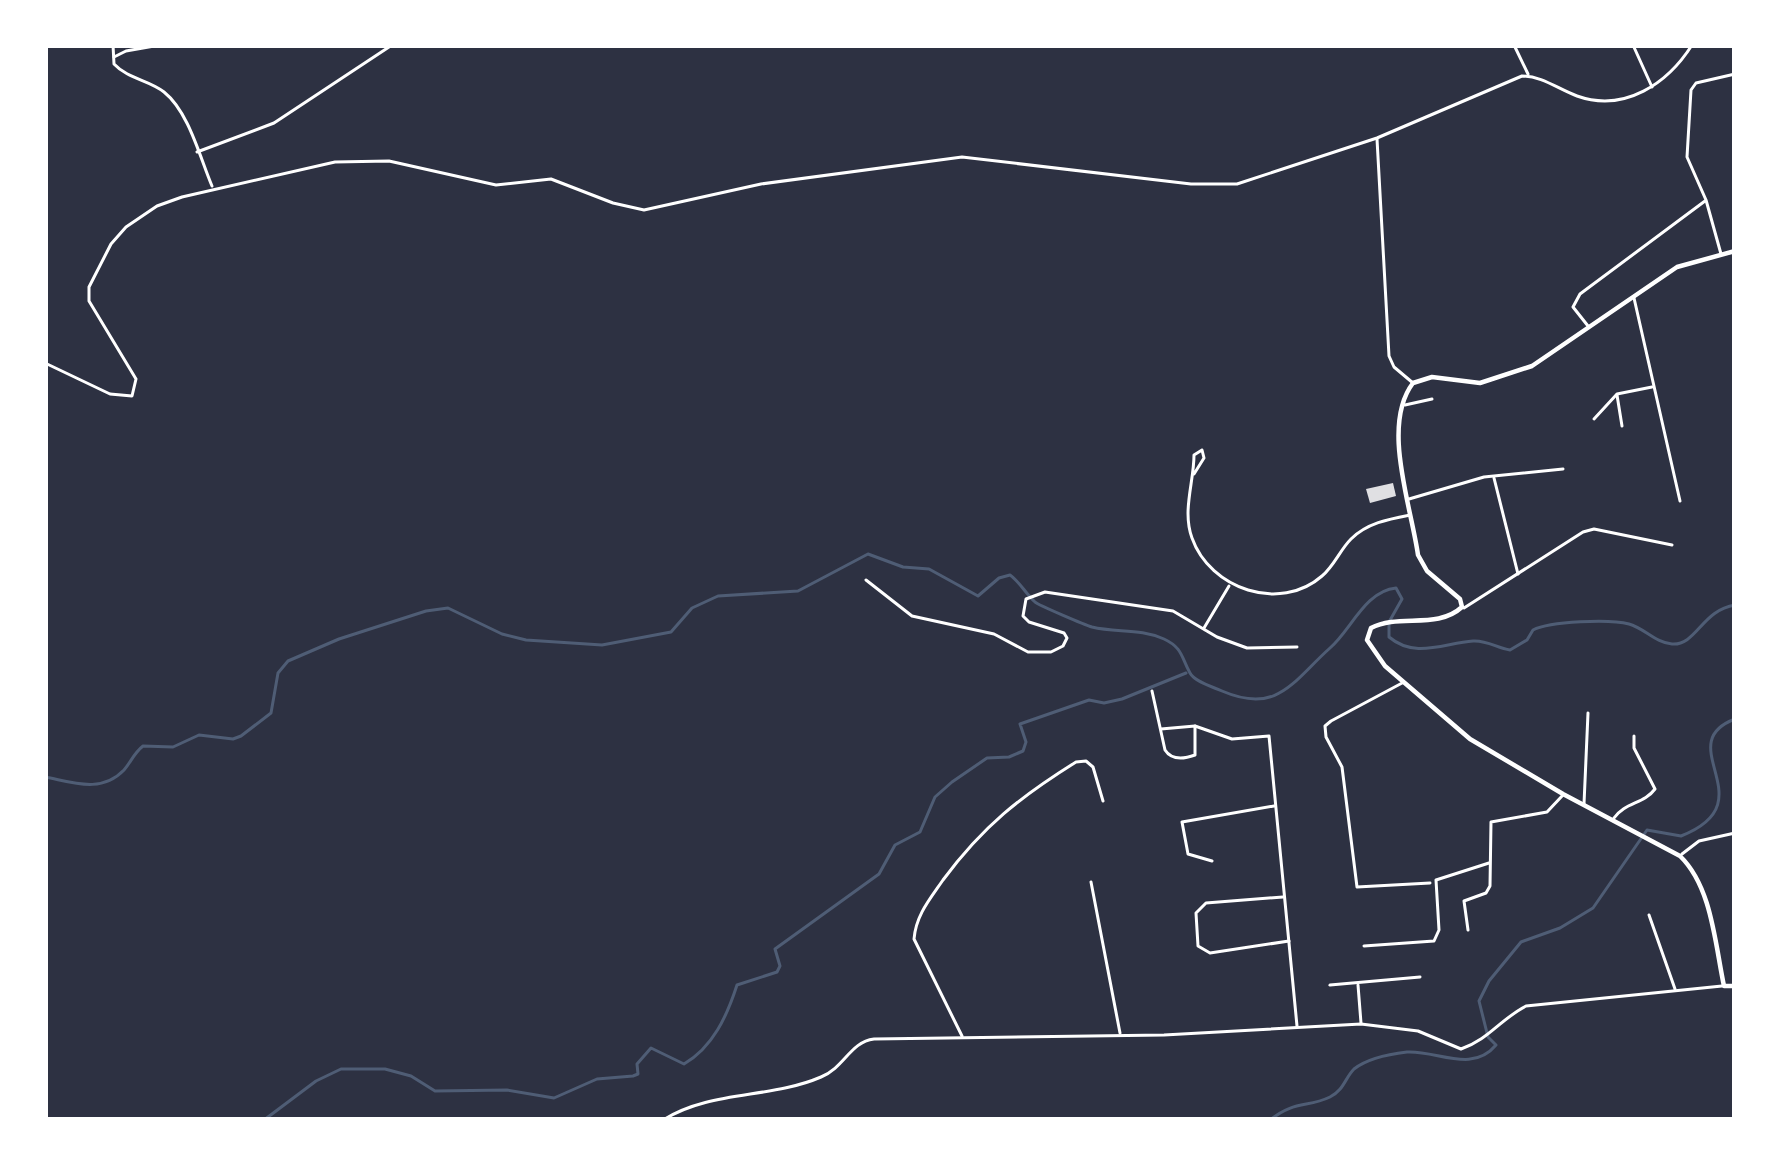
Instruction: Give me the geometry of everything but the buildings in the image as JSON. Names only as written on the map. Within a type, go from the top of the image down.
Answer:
[{"type":"main road","points":[[1735,251],[1677,267],[1532,367],[1492,381],[1464,383],[1432,377],[1413,383],[1400,406],[1397,432],[1421,563],[1460,599],[1462,607],[1457,613],[1385,622],[1371,628],[1368,645],[1385,666],[1470,739],[1680,856],[1702,890],[1724,986],[1735,986]]},
{"type":"street","points":[[113,45],[112,58],[122,73],[165,93],[181,115],[214,189]]},
{"type":"street","points":[[112,58],[160,45]]},
{"type":"street","points":[[197,152],[274,122],[392,45]]},
{"type":"street","points":[[1514,45],[1529,75],[1581,98],[1598,100],[1652,88],[1675,71],[1692,45]]},
{"type":"street","points":[[1633,45],[1652,88]]},
{"type":"street","points":[[1721,254],[1706,200],[1687,157],[1691,90],[1696,83],[1735,74]]},
{"type":"street","points":[[45,363],[110,394],[132,396],[136,380],[93,311],[89,286],[126,227],[157,206],[335,162],[389,161],[496,185],[551,179],[644,210],[760,184],[962,157],[1213,185],[1258,178],[1377,137],[1529,75]]},
{"type":"street","points":[[1377,137],[1389,356],[1413,383]]},
{"type":"street","points":[[1589,328],[1574,307],[1580,294],[1706,200]]},
{"type":"street","points":[[1634,296],[1680,501]]},
{"type":"street","points":[[1594,419],[1617,394],[1654,386]]},
{"type":"street","points":[[1617,394],[1622,426]]},
{"type":"street","points":[[1400,406],[1432,399]]},
{"type":"street","points":[[1409,499],[1494,476],[1562,469]]},
{"type":"street","points":[[1194,475],[1188,514],[1192,539],[1203,558],[1230,585],[1263,594],[1296,591],[1321,578],[1350,540],[1367,527],[1412,515]]},
{"type":"street","points":[[1494,476],[1518,574]]},
{"type":"street","points":[[1457,613],[1570,539],[1594,530],[1672,545]]},
{"type":"street","points":[[866,580],[912,616],[994,634],[1034,653],[1052,652],[1067,638],[1023,616],[1024,602],[1036,593],[1182,614],[1247,648],[1298,647]]},
{"type":"street","points":[[1204,628],[1230,585]]},
{"type":"street","points":[[1405,681],[1325,726],[1326,737],[1342,766],[1357,887],[1430,883]]},
{"type":"street","points":[[1152,691],[1165,750],[1177,758],[1197,753],[1195,726]]},
{"type":"street","points":[[1584,804],[1588,712]]},
{"type":"street","points":[[1161,729],[1195,726],[1232,739],[1269,736],[1297,1028]]},
{"type":"street","points":[[1613,820],[1622,807],[1642,801],[1655,789],[1634,748],[1634,736]]},
{"type":"street","points":[[962,1037],[914,939],[927,903],[974,839],[1021,796],[1076,762],[1086,761],[1093,767],[1103,801]]},
{"type":"street","points":[[1468,930],[1463,901],[1488,890],[1492,821],[1551,810],[1563,794]]},
{"type":"street","points":[[1212,861],[1188,854],[1182,822],[1276,806]]},
{"type":"street","points":[[1680,856],[1700,841],[1735,833]]},
{"type":"street","points":[[1364,946],[1434,941],[1438,930],[1436,880],[1490,863]]},
{"type":"street","points":[[1090,882],[1121,1036]]},
{"type":"street","points":[[1285,897],[1206,903],[1196,913],[1198,946],[1210,953],[1289,940]]},
{"type":"street","points":[[1649,915],[1676,991]]},
{"type":"street","points":[[1330,985],[1420,977]]},
{"type":"street","points":[[1358,983],[1361,1024]]},
{"type":"street","points":[[663,1120],[712,1100],[781,1091],[811,1081],[841,1067],[863,1040],[1121,1036],[1361,1024],[1418,1031],[1461,1049],[1492,1034],[1526,1006],[1724,986]]},
{"type":"waterway","points":[[45,777],[106,782],[124,770],[143,746],[173,747],[199,735],[241,736],[271,713],[278,673],[288,661],[426,611],[448,608],[526,640],[602,645],[671,632],[692,608],[718,596],[798,591],[868,554],[903,567],[929,569],[978,596],[1010,575],[1038,604],[1092,627],[1164,639],[1178,649],[1196,679],[1257,699],[1283,691],[1338,640],[1367,604],[1396,588],[1402,599],[1389,622],[1389,637],[1419,648],[1478,641],[1510,650],[1541,627],[1595,621],[1629,624],[1661,641],[1680,643],[1715,613],[1735,605]]},
{"type":"waterway","points":[[264,1120],[316,1081],[341,1069],[385,1069],[411,1076],[435,1091],[507,1090],[554,1098],[597,1079],[638,1074],[637,1064],[651,1048],[684,1064],[718,1030],[737,985],[777,972],[775,949],[879,874],[895,845],[920,832],[935,797],[987,758],[1023,751],[1026,742],[1020,724],[1089,700],[1122,699],[1186,673]]},
{"type":"waterway","points":[[1270,1120],[1330,1097],[1354,1069],[1379,1057],[1418,1052],[1465,1059],[1487,1054],[1496,1045],[1488,1037],[1479,1001],[1489,981],[1521,942],[1560,928],[1593,908],[1647,830],[1681,836],[1706,822],[1717,807],[1719,791],[1711,743],[1717,730],[1735,719]]}]
